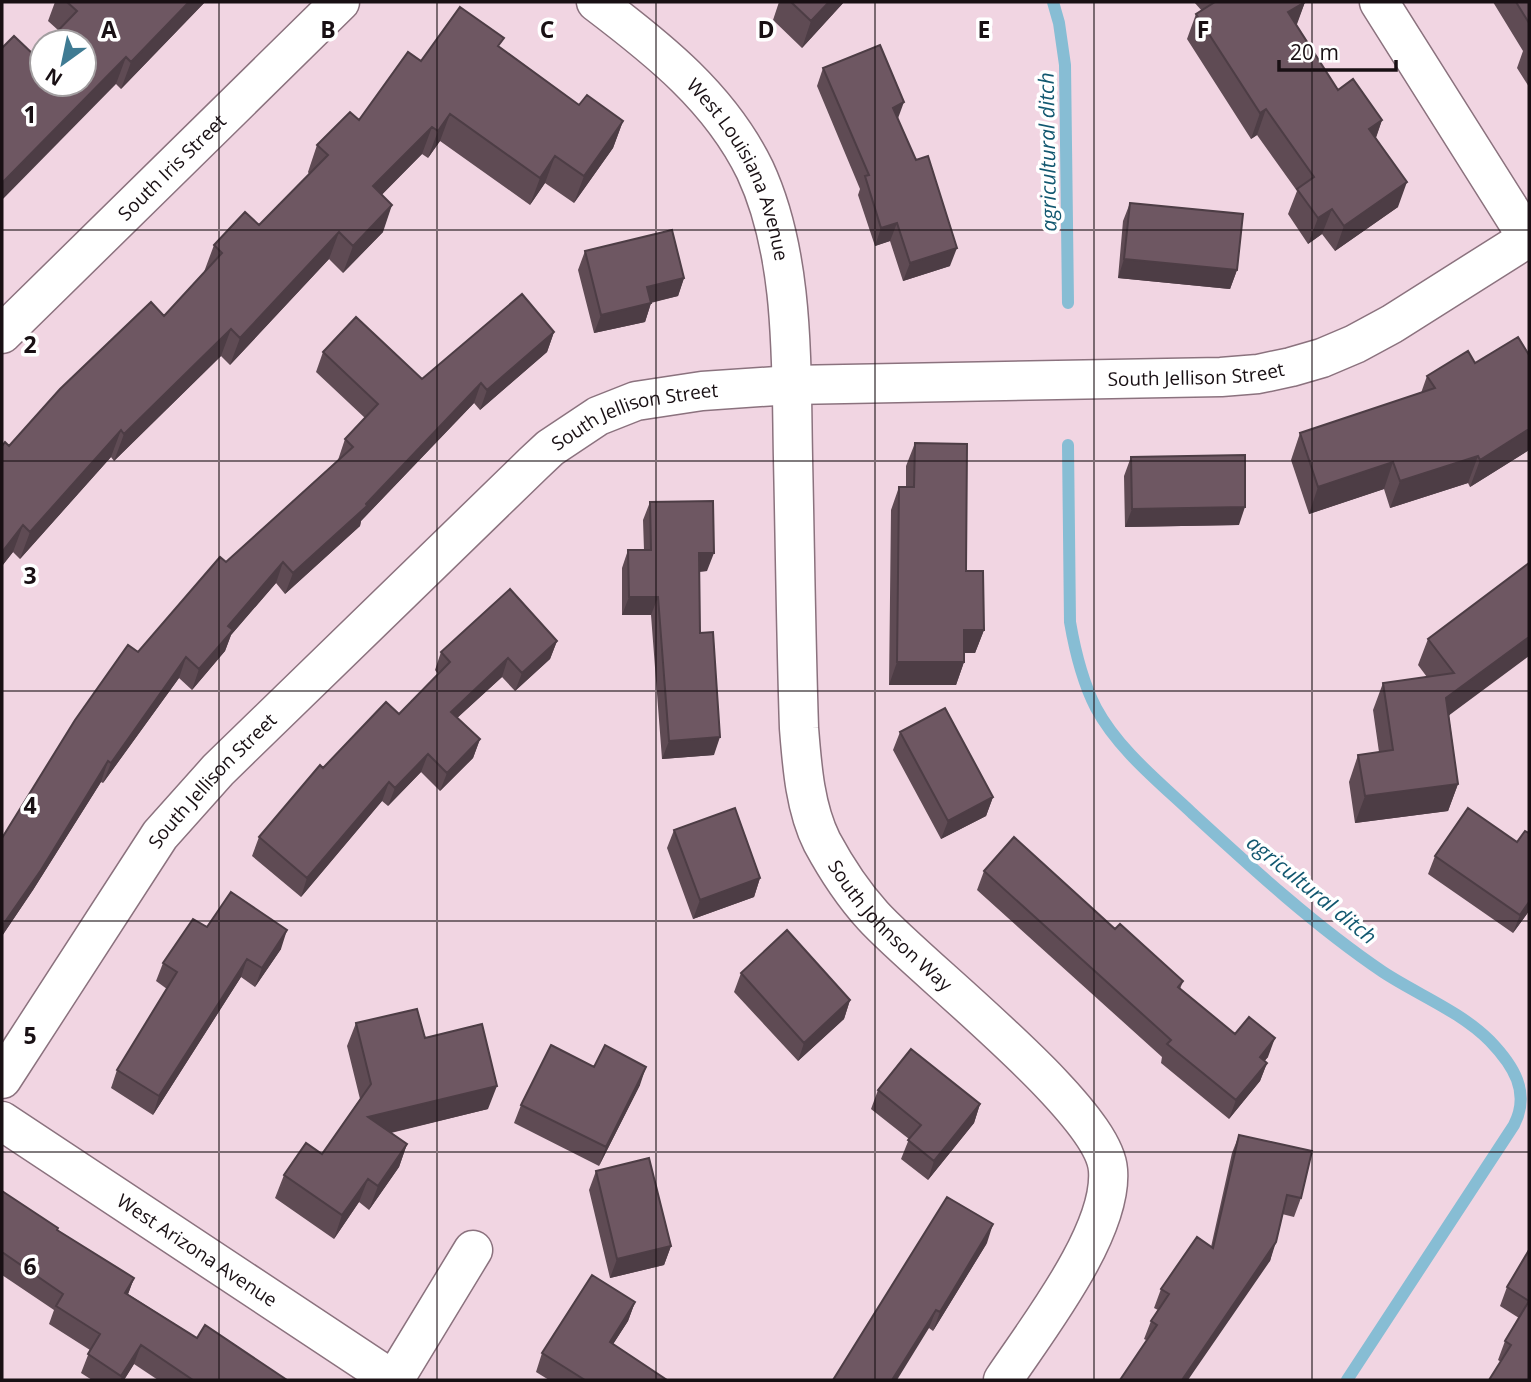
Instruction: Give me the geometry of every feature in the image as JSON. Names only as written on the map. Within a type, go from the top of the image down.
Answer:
[{"type":"street","name":"South Iris Street","points":[[2,334],[340,2]]},
{"type":"street","name":"West Louisiana Avenue","points":[[596,2],[650,43],[696,86],[718,112],[754,169],[766,197],[780,250],[791,385]]},
{"type":"street","points":[[1379,2],[1529,239]]},
{"type":"street","name":"South Jellison Street","points":[[2,1079],[121,892],[174,818],[218,770],[550,449],[598,416],[636,401],[702,391],[791,385],[1221,377],[1268,372],[1322,358],[1367,338],[1529,239]]},
{"type":"street","name":"South Johnson Way","points":[[791,385],[799,728],[803,774],[818,831],[842,875],[873,916],[1056,1088],[1084,1121],[1098,1143],[1108,1168],[1103,1211],[1090,1243],[1003,1380]]},
{"type":"street","name":"West Arizona Avenue","points":[[2,1121],[394,1380]]},
{"type":"street","points":[[394,1380],[472,1250]]},
{"type":"building","points":[[67,2],[189,2],[131,62],[126,57],[98,85],[98,28],[61,28],[77,11]]},
{"type":"building","points":[[791,2],[829,2],[811,21]]},
{"type":"building","points":[[1215,2],[1305,2],[1288,12],[1338,90],[1353,79],[1382,120],[1369,129],[1407,182],[1344,226],[1332,209],[1318,218],[1297,189],[1314,177],[1266,109],[1260,113],[1196,14]]},
{"type":"building","points":[[1516,2],[1529,2],[1529,23]]},
{"type":"building","points":[[460,7],[504,38],[498,46],[579,105],[587,95],[623,121],[584,176],[555,156],[540,178],[450,114],[438,131],[432,127],[373,186],[392,205],[353,246],[339,232],[240,338],[231,329],[124,434],[121,430],[30,532],[23,525],[2,552],[2,446],[5,442],[9,446],[60,389],[151,302],[164,316],[222,253],[214,245],[245,212],[259,225],[328,155],[317,145],[350,112],[359,120],[408,52],[421,61]]},
{"type":"building","points":[[14,36],[28,49],[28,98],[86,98],[2,183],[2,48]]},
{"type":"building","points":[[880,45],[904,102],[893,108],[916,160],[928,156],[957,248],[910,263],[897,223],[881,228],[865,176],[869,175],[823,68]]},
{"type":"building","points":[[1130,203],[1243,214],[1237,270],[1124,259]]},
{"type":"building","points":[[672,230],[684,278],[647,287],[651,303],[601,315],[585,251]]},
{"type":"building","points":[[522,294],[554,332],[487,390],[481,383],[367,506],[293,573],[283,562],[228,626],[233,630],[199,669],[186,657],[111,763],[108,761],[41,870],[2,926],[2,838],[75,720],[128,645],[138,652],[220,557],[226,562],[353,447],[345,439],[378,404],[323,352],[356,317],[422,379]]},
{"type":"building","points":[[1518,337],[1529,355],[1529,429],[1480,460],[1478,456],[1400,481],[1393,462],[1318,487],[1300,433],[1435,388],[1427,376],[1468,351],[1475,363]]},
{"type":"building","points":[[915,443],[967,444],[966,571],[983,571],[984,630],[964,630],[964,662],[897,662],[899,487],[914,487]]},
{"type":"building","points":[[1245,455],[1245,507],[1132,509],[1131,457]]},
{"type":"building","points":[[713,501],[714,553],[699,553],[700,633],[713,632],[720,737],[669,741],[658,597],[629,597],[628,550],[651,550],[650,502]]},
{"type":"building","points":[[1529,563],[1529,637],[1446,698],[1458,784],[1365,796],[1358,755],[1393,750],[1383,683],[1454,673],[1428,639]]},
{"type":"building","points":[[510,589],[557,641],[522,673],[508,658],[451,712],[480,739],[447,773],[428,754],[395,788],[389,782],[307,878],[259,837],[320,765],[323,768],[386,702],[399,714],[450,662],[441,652]]},
{"type":"building","points":[[945,708],[993,797],[948,821],[900,732]]},
{"type":"building","points":[[735,808],[760,878],[700,900],[674,830]]},
{"type":"building","points":[[1468,808],[1517,842],[1525,831],[1529,833],[1529,902],[1520,915],[1435,856]]},
{"type":"building","points":[[1014,837],[1115,929],[1120,924],[1183,981],[1178,987],[1235,1034],[1249,1017],[1275,1038],[1260,1057],[1267,1063],[1236,1100],[1167,1044],[1171,1040],[984,871]]},
{"type":"building","points":[[231,892],[287,930],[262,968],[247,959],[159,1096],[117,1070],[177,972],[163,963],[193,919],[207,927]]},
{"type":"building","points":[[787,930],[850,1000],[804,1043],[741,973]]},
{"type":"building","points":[[417,1009],[425,1038],[482,1024],[497,1086],[368,1117],[407,1144],[378,1186],[368,1179],[342,1215],[284,1175],[306,1143],[322,1154],[371,1084],[356,1023]]},
{"type":"building","points":[[551,1045],[594,1067],[605,1045],[646,1067],[606,1147],[521,1105]]},
{"type":"building","points":[[911,1049],[980,1104],[934,1161],[908,1140],[921,1125],[878,1090]]},
{"type":"building","points":[[1239,1135],[1312,1151],[1301,1198],[1287,1195],[1276,1242],[1182,1380],[1120,1380],[1157,1325],[1151,1321],[1169,1294],[1161,1289],[1197,1237],[1213,1248]]},
{"type":"building","points":[[649,1158],[671,1246],[617,1259],[596,1171]]},
{"type":"building","points":[[2,1191],[58,1228],[57,1230],[134,1278],[125,1293],[197,1338],[205,1325],[287,1380],[193,1380],[141,1345],[121,1376],[88,1354],[100,1334],[56,1306],[63,1294],[2,1252]]},
{"type":"building","points":[[947,1197],[993,1224],[940,1312],[936,1310],[892,1380],[833,1380]]},
{"type":"building","points":[[1529,1250],[1529,1301],[1507,1287]]},
{"type":"building","points":[[592,1275],[635,1302],[610,1342],[667,1380],[585,1380],[542,1353]]},
{"type":"building","points":[[1529,1301],[1529,1380],[1489,1380],[1511,1345],[1505,1341]]},
{"type":"waterway","name":"agricultural ditch","points":[[1053,2],[1065,65],[1068,303]]},
{"type":"waterway","name":"agricultural ditch","points":[[1068,445],[1070,622],[1083,677],[1105,723],[1152,777],[1333,936],[1383,972],[1478,1030],[1506,1060],[1520,1090],[1519,1113],[1514,1125],[1347,1380]]}]
